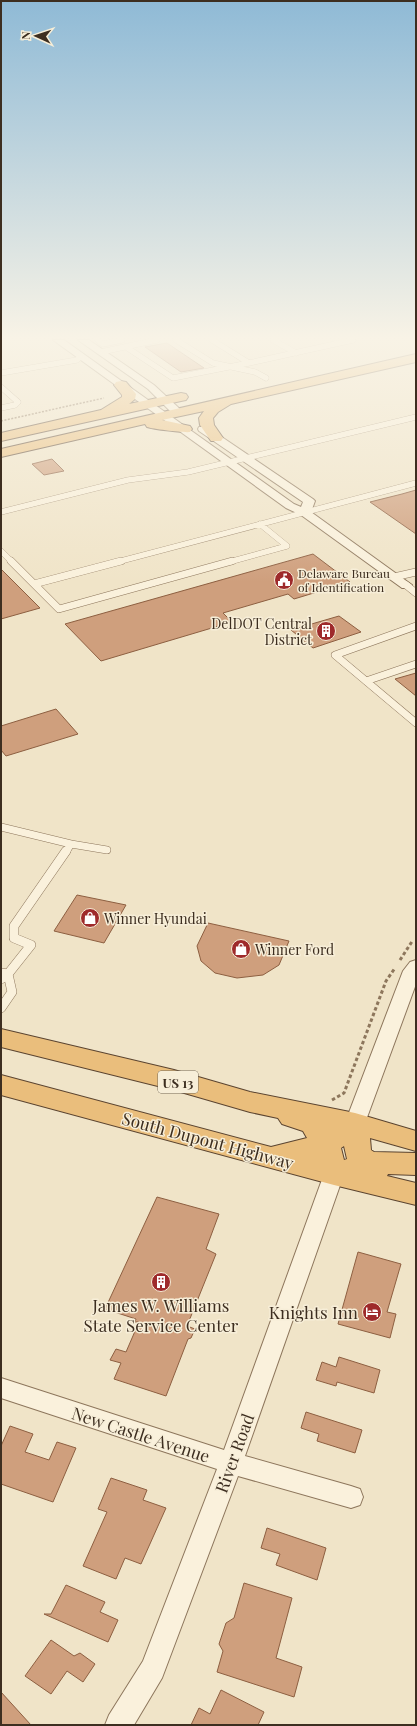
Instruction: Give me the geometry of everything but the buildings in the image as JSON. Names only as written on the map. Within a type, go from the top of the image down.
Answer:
[{"type":"highway","points":[[1,437],[74,421]]},
{"type":"highway","points":[[1,453],[143,421]]},
{"type":"highway","points":[[206,421],[207,425],[216,438]]},
{"type":"highway","points":[[115,427],[156,424],[185,429]]},
{"type":"highway","name":"US 13","points":[[1,1038],[174,1080],[250,1102],[355,1123],[416,1141]]},
{"type":"highway","name":"South Dupont Highway","points":[[1,1085],[334,1174],[416,1194]]},
{"type":"highway","points":[[250,1102],[312,1124],[327,1144],[334,1174],[367,1163],[416,1164]]},
{"type":"highway","points":[[270,1157],[327,1144],[355,1123]]},
{"type":"highway","points":[[355,1123],[358,1153],[388,1187]]},
{"type":"street","points":[[178,421],[185,429],[290,506],[305,513],[406,585]]},
{"type":"street","points":[[184,421],[216,438],[309,501],[305,513]]},
{"type":"street","points":[[355,1123],[415,970]]},
{"type":"street","name":"River Road","points":[[119,1725],[153,1669],[231,1463],[334,1174]]},
{"type":"street","name":"New Castle Avenue","points":[[1,1388],[231,1463],[351,1497]]},
{"type":"lane","points":[[1,512],[128,480],[188,472],[401,421]]},
{"type":"lane","points":[[34,584],[416,484]]},
{"type":"lane","points":[[1,551],[59,609],[287,546],[260,524]]},
{"type":"lane","points":[[394,577],[416,572]]},
{"type":"lane","points":[[406,585],[416,593]]},
{"type":"lane","points":[[416,626],[335,655],[416,723]]},
{"type":"lane","points":[[366,681],[416,664]]},
{"type":"lane","points":[[1,827],[71,844],[107,850]]},
{"type":"lane","points":[[1,1008],[12,992],[3,975],[31,945],[14,938],[14,926],[71,844]]},
{"type":"path","points":[[332,1100],[344,1093],[386,981],[413,940]]},
{"type":"place","name":"Delaware Bureau of Identification","points":[[284,580]]},
{"type":"place","name":"DelDOT Central District","points":[[326,631]]},
{"type":"place","name":"Winner Hyundai","points":[[90,918]]},
{"type":"place","name":"Winner Ford","points":[[241,949]]},
{"type":"place","name":"James W. Williams State Service Center","points":[[161,1282]]},
{"type":"place","name":"Knights Inn","points":[[372,1312]]}]
